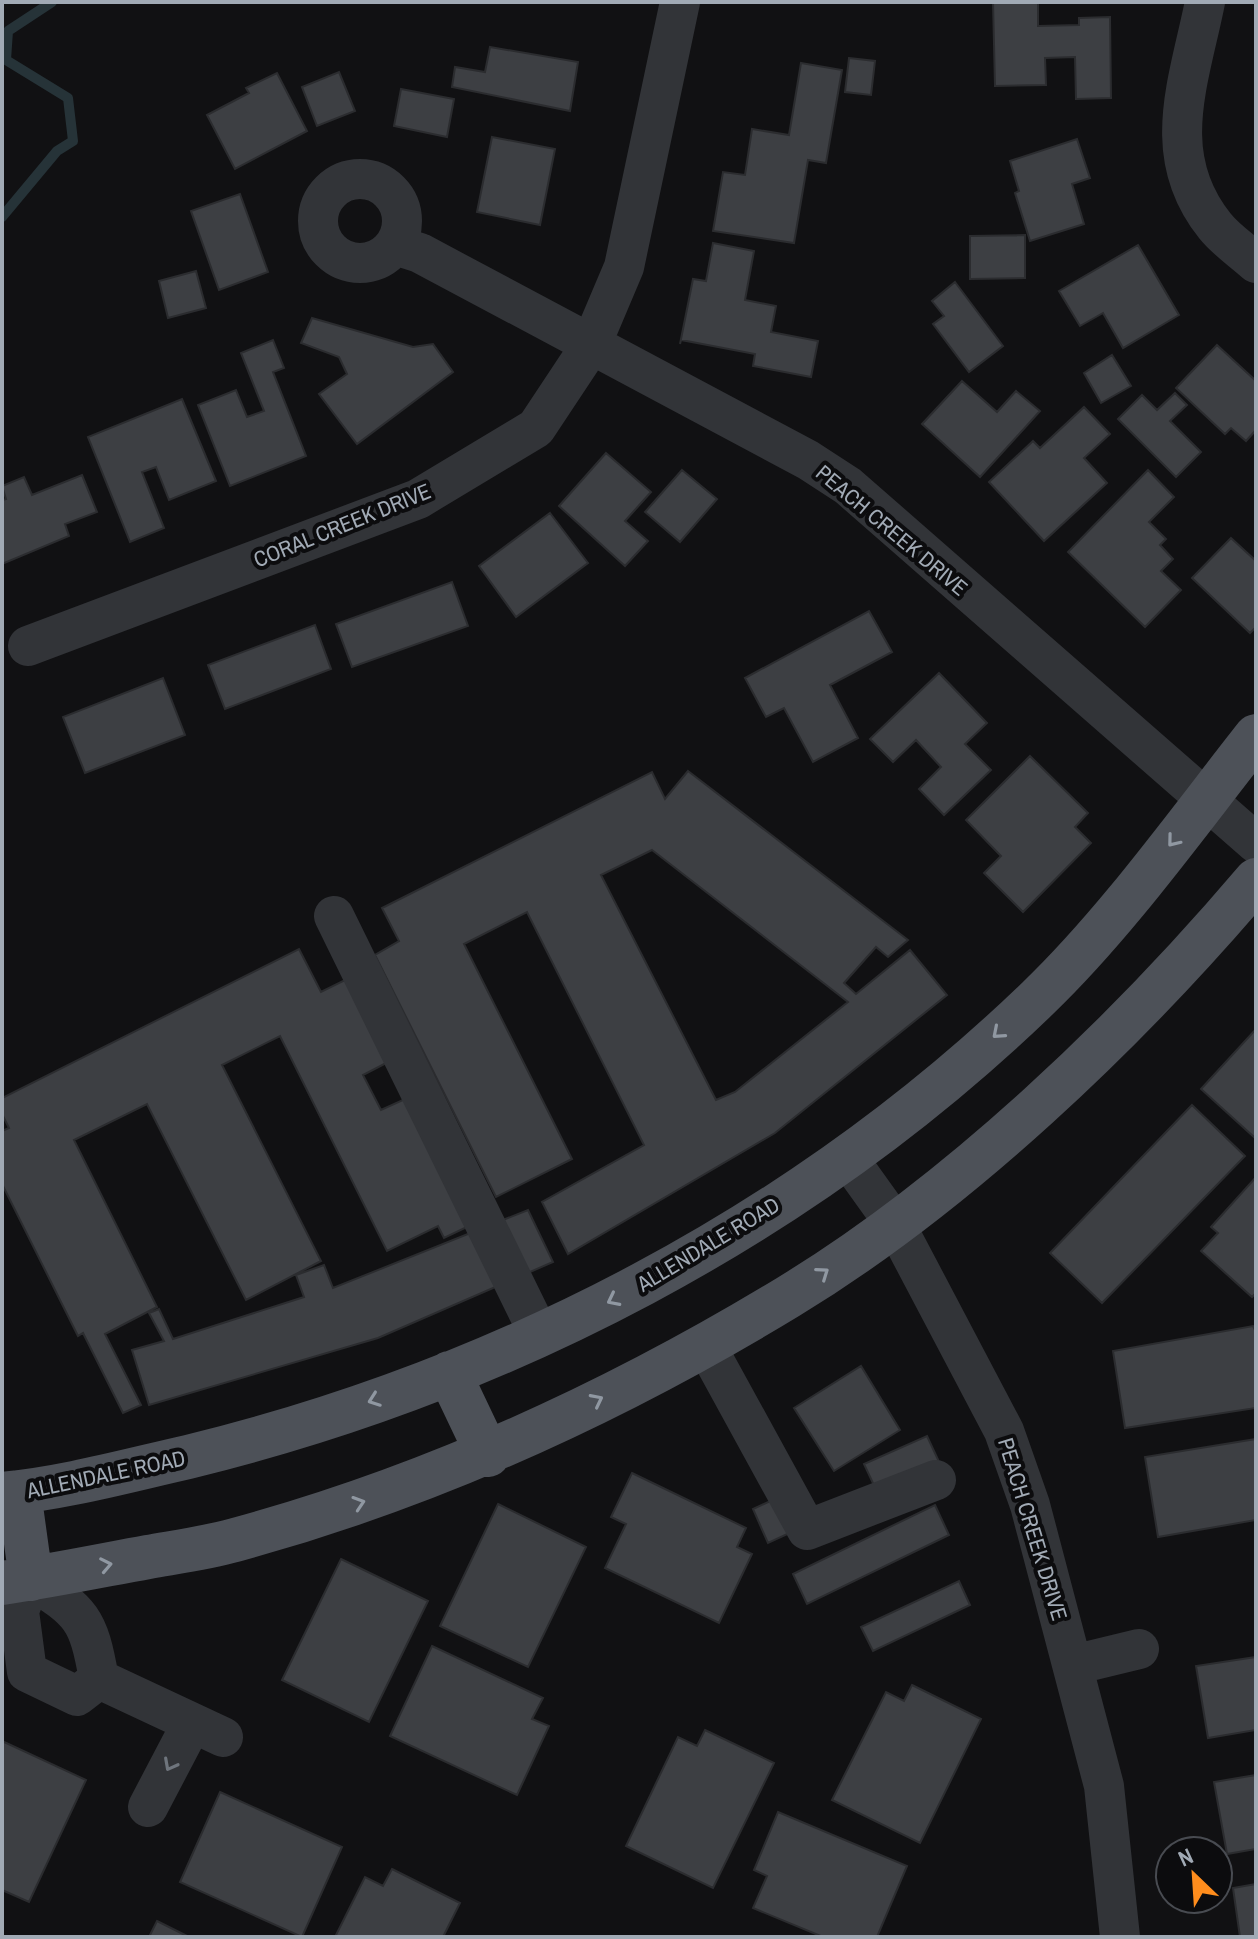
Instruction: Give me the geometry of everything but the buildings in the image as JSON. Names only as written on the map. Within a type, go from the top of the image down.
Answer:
[{"type":"main road","name":"ALLENDALE ROAD","points":[[10,1493],[126,1472],[284,1433],[540,1336],[661,1276],[847,1157],[1039,997],[1126,899],[1256,736]]},
{"type":"main road","points":[[10,1493],[16,1581],[231,1542],[361,1502],[488,1455],[705,1344],[790,1296],[895,1224],[1004,1135],[1128,1020],[1256,880]]},
{"type":"main road","points":[[449,1373],[488,1455]]},
{"type":"street","name":"CORAL CREEK DRIVE","points":[[28,646],[418,499],[536,428],[591,345],[624,267],[680,2]]},
{"type":"street","points":[[1205,2],[1181,115],[1182,163],[1196,200],[1217,228],[1256,263]]},
{"type":"street","name":"PEACH CREEK DRIVE","points":[[395,245],[420,253],[795,453],[848,486],[1256,843]]},
{"type":"street","points":[[334,916],[540,1336]]},
{"type":"street","name":"PEACH CREEK DRIVE","points":[[847,1157],[895,1224],[1004,1431],[1030,1505],[1104,1786],[1120,1937]]},
{"type":"street","points":[[705,1344],[807,1530],[936,1480]]},
{"type":"street","points":[[16,1581],[27,1672],[77,1696],[99,1679]]},
{"type":"street","points":[[16,1581],[75,1608],[87,1630],[99,1679]]},
{"type":"street","points":[[1073,1665],[1139,1649]]},
{"type":"street","points":[[99,1679],[208,1730],[148,1807]]},
{"type":"waterway","points":[[2,217],[57,151],[73,141],[68,98],[6,60],[8,31],[52,2]]}]
